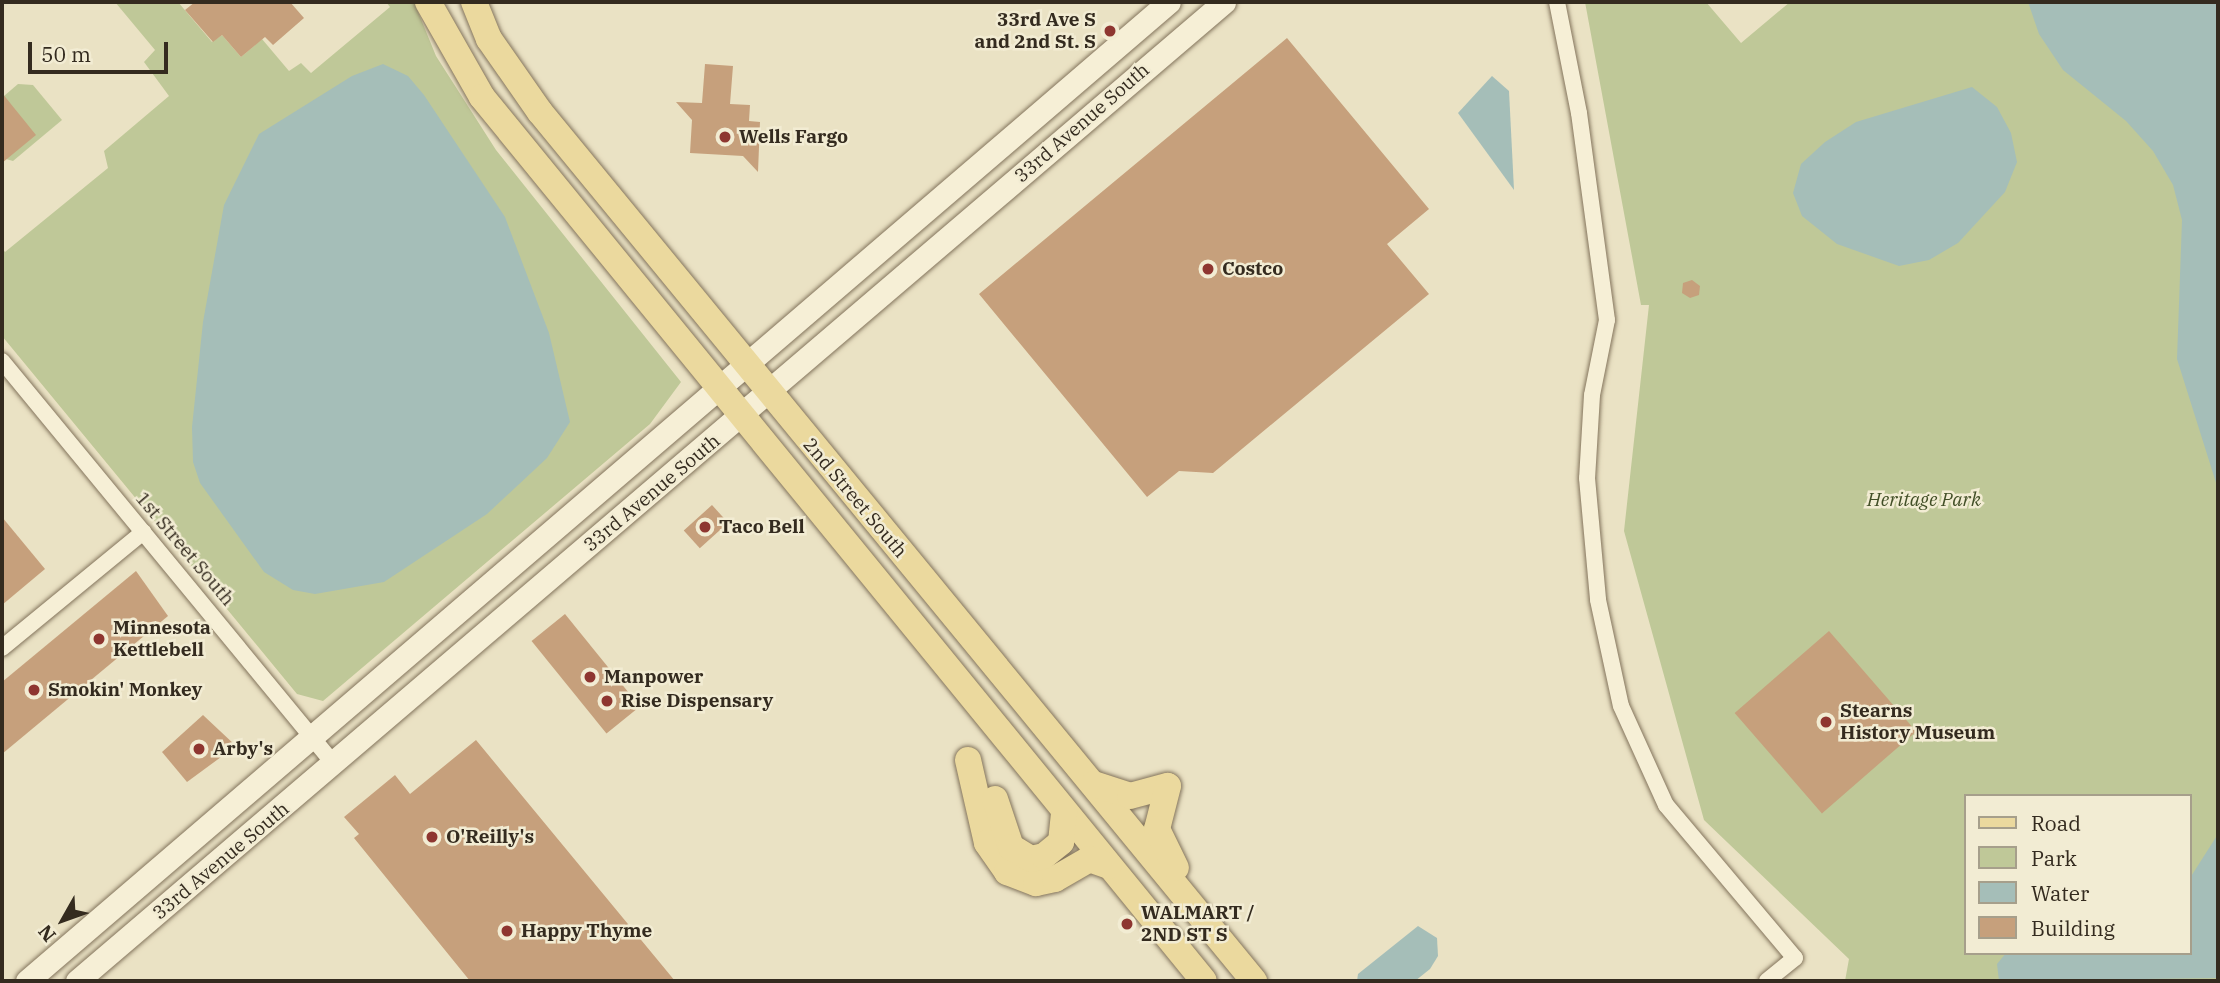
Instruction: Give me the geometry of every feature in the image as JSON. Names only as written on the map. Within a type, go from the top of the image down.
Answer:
[{"type":"main road","name":"2nd Street South","points":[[428,2],[482,97],[716,388],[1204,981]]},
{"type":"main road","name":"2nd Street South","points":[[474,2],[489,39],[540,112],[1254,981]]},
{"type":"main road","name":"33rd Avenue South","points":[[27,981],[1168,2]]},
{"type":"main road","name":"33rd Avenue South","points":[[77,981],[1224,2]]},
{"type":"main road","points":[[1064,812],[1066,830],[1052,852],[1023,857],[1012,847],[998,803],[968,760],[987,843],[1007,872],[1036,883],[1055,879],[1088,859],[1110,866]]},
{"type":"main road","points":[[1090,781],[1130,796],[1168,786],[1158,811],[1157,830],[1199,915]]},
{"type":"street","points":[[1557,2],[1579,113],[1606,320],[1592,395],[1587,478],[1598,600],[1621,706],[1666,805],[1795,958],[1767,981]]},
{"type":"street","name":"1st Street South","points":[[2,361],[334,764]]},
{"type":"street","points":[[2,648],[144,532]]},
{"type":"green space","points":[[115,2],[178,2],[212,42],[222,35],[241,57],[262,39],[289,71],[301,63],[311,73],[390,7],[386,2],[414,2],[436,56],[496,150],[681,382],[650,424],[323,701],[297,694],[2,336],[2,248],[5,252],[108,168],[104,151],[169,96],[144,62],[155,50]]},
{"type":"green space","name":"Heritage Park","points":[[1585,2],[1706,2],[1741,43],[1790,2],[2218,2],[2218,981],[1845,981],[1849,959],[1704,820],[1624,531],[1649,305],[1641,305]]},
{"type":"green space","points":[[18,84],[33,85],[62,120],[13,161],[6,159],[4,96]]},
{"type":"water","points":[[2028,2],[2218,2],[2218,489],[2177,359],[2182,220],[2173,185],[2153,151],[2126,121],[2063,70],[2039,34]]},
{"type":"water","points":[[383,64],[408,76],[424,95],[505,217],[549,333],[570,422],[547,458],[487,514],[384,582],[315,594],[293,590],[264,572],[200,483],[193,462],[192,427],[203,322],[224,205],[259,134],[352,76]]},
{"type":"water","points":[[1492,76],[1509,91],[1514,190],[1458,113]]},
{"type":"water","points":[[1972,87],[1997,107],[2011,133],[2017,162],[2005,192],[1958,243],[1929,260],[1899,266],[1837,244],[1802,216],[1793,193],[1801,164],[1825,142],[1856,122]]},
{"type":"water","points":[[2218,834],[2218,978],[1999,981],[1997,964],[2004,955],[2192,955],[2192,875]]},
{"type":"water","points":[[1418,926],[1437,938],[1438,956],[1430,969],[1415,981],[1357,981],[1358,974]]},
{"type":"building","points":[[195,2],[290,2],[304,18],[273,45],[265,37],[241,57],[222,35],[213,42],[185,10]]},
{"type":"building","name":"Costco","points":[[1287,38],[1429,209],[1387,244],[1429,294],[1213,473],[1179,471],[1147,497],[979,294]]},
{"type":"building","name":"Wells Fargo","points":[[705,64],[733,66],[730,104],[750,105],[749,121],[760,122],[758,172],[743,156],[690,153],[692,120],[676,102],[702,103]]},
{"type":"building","points":[[2,93],[36,135],[2,163]]},
{"type":"building","points":[[1692,280],[1700,286],[1699,295],[1690,298],[1682,293],[1683,283]]},
{"type":"building","name":"Taco Bell","points":[[712,505],[728,523],[700,548],[684,530]]},
{"type":"building","points":[[2,517],[45,569],[2,605]]},
{"type":"building","points":[[136,571],[168,616],[2,754],[2,682]]},
{"type":"building","points":[[565,614],[640,706],[606,734],[532,641]]},
{"type":"building","name":"Stearns History Museum","points":[[1829,631],[1916,731],[1822,813],[1735,713]]},
{"type":"building","name":"Arby's","points":[[203,715],[236,746],[187,782],[162,752]]},
{"type":"building","points":[[476,740],[675,981],[470,981],[354,838],[359,834],[344,817],[395,775],[410,794]]},
{"type":"place","name":"33rd Ave S and 2nd St. S","points":[[1110,31]]},
{"type":"place","name":"Wells Fargo","points":[[725,137]]},
{"type":"place","name":"Costco","points":[[1208,269]]},
{"type":"place","name":"Taco Bell","points":[[705,527]]},
{"type":"place","name":"Minnesota Kettlebell","points":[[99,639]]},
{"type":"place","name":"Manpower","points":[[590,677]]},
{"type":"place","name":"Smokin' Monkey","points":[[34,690]]},
{"type":"place","name":"Rise Dispensary","points":[[607,701]]},
{"type":"place","name":"Stearns History Museum","points":[[1826,722]]},
{"type":"place","name":"Arby's","points":[[199,749]]},
{"type":"place","name":"O'Reilly's","points":[[432,837]]},
{"type":"place","name":"WALMART / 2ND ST S","points":[[1127,924]]},
{"type":"place","name":"Happy Thyme","points":[[507,931]]}]
